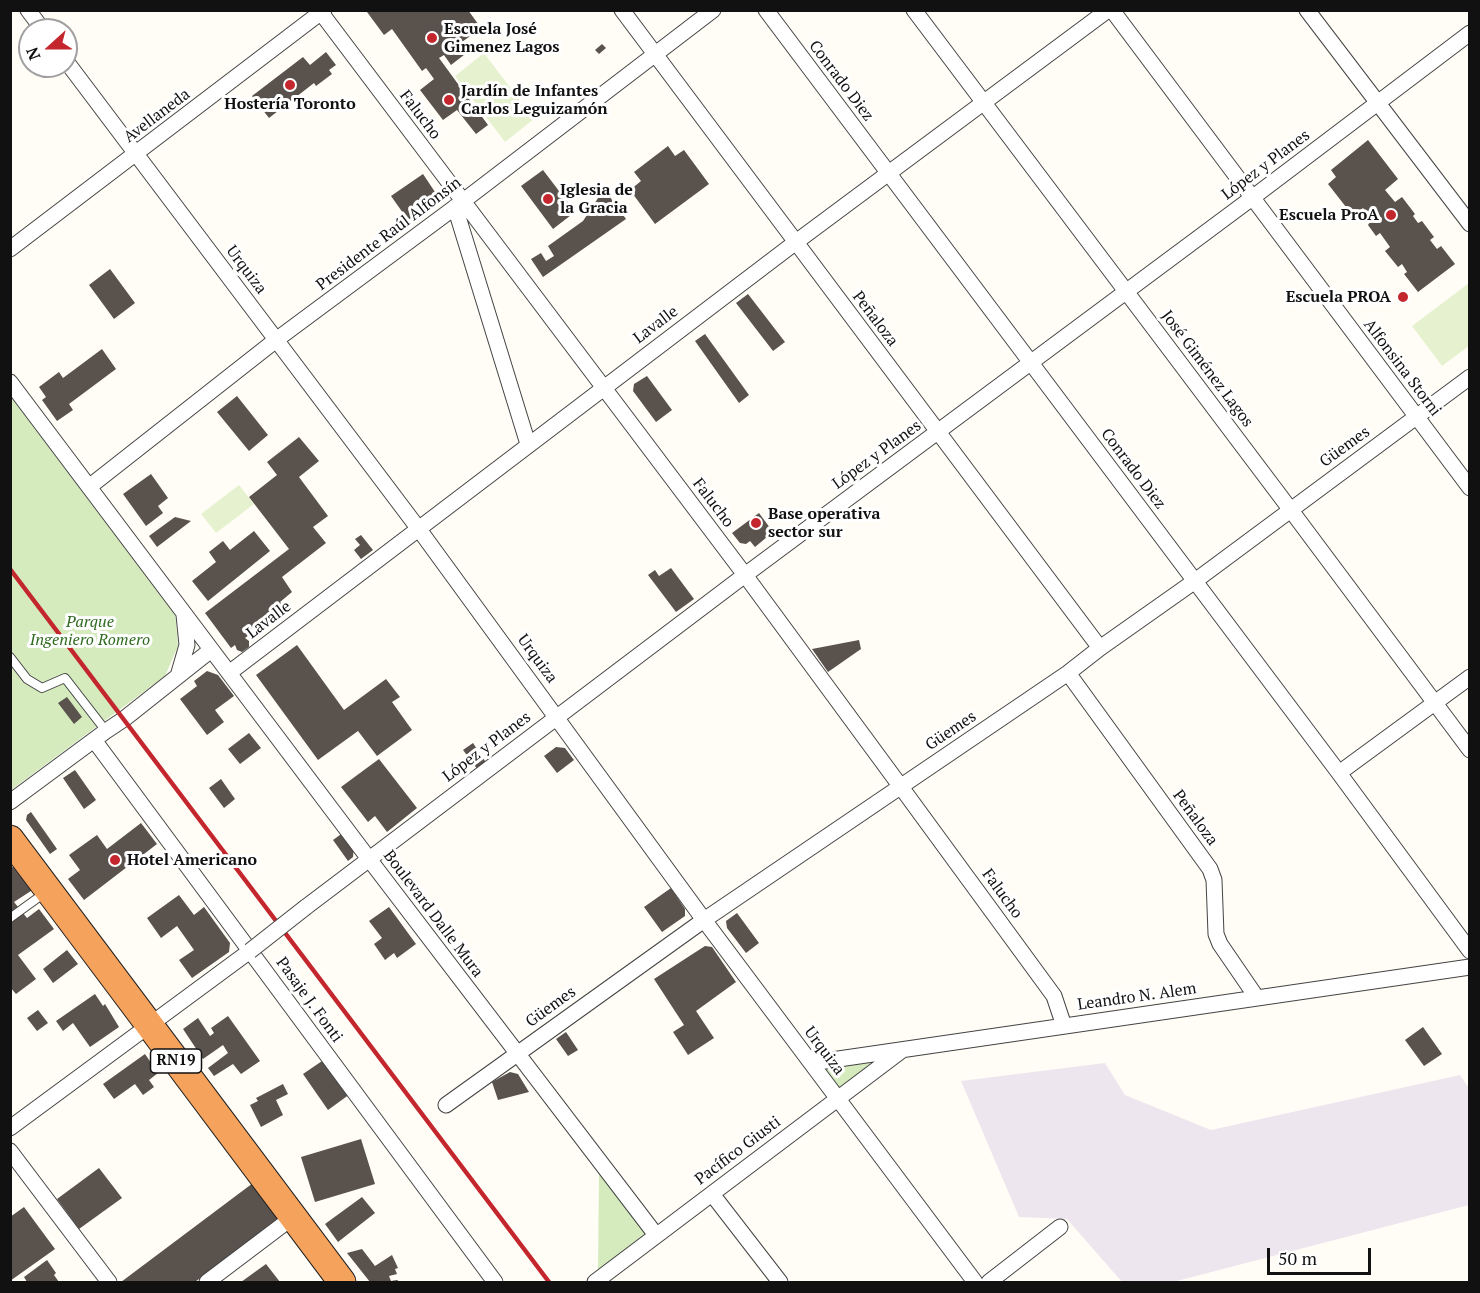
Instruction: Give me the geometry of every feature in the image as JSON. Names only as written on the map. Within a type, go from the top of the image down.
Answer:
[{"type":"highway","name":"RN19","points":[[11,839],[342,1282]]},
{"type":"street","name":"Peñaloza","points":[[622,10],[1100,648]]},
{"type":"street","name":"Presidente Raúl Alfonsín","points":[[89,487],[276,340],[458,205],[713,10]]},
{"type":"street","name":"Conrado Diez","points":[[766,10],[1470,951]]},
{"type":"street","name":"José Giménez Lagos","points":[[914,10],[1470,750]]},
{"type":"street","name":"Lavalle","points":[[229,673],[796,242],[1110,10]]},
{"type":"street","name":"Alfonsina Storni","points":[[1110,10],[1470,488]]},
{"type":"street","points":[[1307,10],[1377,105],[1470,224]]},
{"type":"street","name":"Avellaneda","points":[[10,249],[322,11]]},
{"type":"street","name":"Falucho","points":[[322,11],[458,205],[603,388],[745,575],[1054,996],[1064,1026]]},
{"type":"street","name":"López y Planes","points":[[250,951],[745,575],[1377,105],[1470,33]]},
{"type":"street","name":"Urquiza","points":[[78,77],[418,528],[704,920],[975,1282]]},
{"type":"street","points":[[458,205],[528,444]]},
{"type":"street","name":"Güemes","points":[[446,1105],[704,920],[1068,673],[1470,377]]},
{"type":"street","name":"Boulevard Dalle Mura","points":[[10,382],[656,1235]]},
{"type":"street","points":[[178,676],[187,645],[183,612]]},
{"type":"street","points":[[10,802],[124,719],[211,650]]},
{"type":"street","name":"Peñaloza","points":[[1068,673],[1210,869],[1214,880],[1216,934],[1257,998]]},
{"type":"street","points":[[1339,773],[1470,677]]},
{"type":"street","name":"Pasaje J. Fonti","points":[[100,735],[250,951],[495,1282]]},
{"type":"street","points":[[10,1128],[250,951]]},
{"type":"street","name":"Leandro N. Alem","points":[[810,1063],[1470,966]]},
{"type":"street","name":"Pacífico Giusti","points":[[596,1282],[903,1049]]},
{"type":"street","points":[[10,1151],[109,1282]]},
{"type":"street","points":[[712,1194],[780,1282]]},
{"type":"street","points":[[207,1282],[293,1217]]},
{"type":"street","points":[[989,1282],[1060,1227]]},
{"type":"lane","points":[[10,657],[27,679],[42,688],[65,678],[100,735]]},
{"type":"lane","points":[[10,918],[49,890]]},
{"type":"shaded area","points":[[1105,1063],[1125,1095],[1211,1130],[1460,1075],[1469,1088],[1469,1205],[1173,1282],[1122,1282],[1067,1219],[1019,1217],[961,1081]]},
{"type":"green space","points":[[484,53],[534,119],[505,142],[455,76]]},
{"type":"green space","points":[[1469,283],[1469,346],[1442,366],[1412,326]]},
{"type":"green space","name":"Parque Ingeniero Romero","points":[[11,394],[175,611],[178,646],[165,676],[11,790]]},
{"type":"green space","points":[[239,485],[254,504],[216,533],[201,514]]},
{"type":"green space","points":[[903,1049],[837,1098],[811,1063]]},
{"type":"green space","points":[[599,1173],[650,1234],[598,1272]]},
{"type":"building","name":"Escuela José Gimenez Lagos","points":[[370,10],[468,10],[481,28],[462,42],[469,51],[451,65],[444,55],[439,58],[488,125],[476,134],[457,110],[443,120],[420,90],[434,79],[426,68],[422,71],[392,29],[384,35],[367,12]]},
{"type":"building","points":[[602,44],[606,48],[599,54],[595,50]]},
{"type":"building","name":"Hostería Toronto","points":[[326,52],[336,65],[329,70],[332,74],[316,86],[314,83],[269,118],[252,96],[303,57],[310,65]]},
{"type":"building","name":"Escuela ProA","points":[[1368,140],[1398,179],[1385,190],[1395,202],[1402,197],[1415,214],[1413,216],[1418,223],[1422,221],[1434,237],[1430,240],[1437,249],[1441,246],[1455,264],[1418,292],[1404,274],[1407,272],[1402,264],[1398,267],[1385,251],[1390,247],[1380,233],[1376,236],[1368,225],[1372,219],[1363,208],[1353,216],[1328,184],[1336,177],[1331,170]]},
{"type":"building","points":[[668,146],[675,156],[684,150],[709,184],[655,224],[630,190],[641,181],[634,172]]},
{"type":"building","name":"Iglesia de la Gracia","points":[[543,170],[575,212],[553,229],[521,186]]},
{"type":"building","points":[[423,174],[439,198],[415,211],[417,214],[408,220],[391,196]]},
{"type":"building","points":[[604,189],[626,219],[543,277],[531,259],[541,253],[546,261],[554,256],[548,246],[583,221]]},
{"type":"building","points":[[110,269],[135,303],[114,319],[89,285]]},
{"type":"building","points":[[748,294],[785,342],[773,351],[736,303]]},
{"type":"building","points":[[705,334],[749,395],[739,403],[695,341]]},
{"type":"building","points":[[102,349],[116,369],[69,404],[73,410],[57,421],[42,400],[46,397],[39,387],[59,372],[63,378]]},
{"type":"building","points":[[647,376],[672,410],[656,422],[633,391],[634,384]]},
{"type":"building","points":[[237,396],[268,435],[249,451],[217,412]]},
{"type":"building","points":[[299,437],[319,461],[299,477],[328,516],[313,527],[326,543],[282,577],[292,592],[280,602],[283,605],[248,631],[250,634],[245,638],[249,641],[249,647],[242,652],[237,650],[235,645],[231,648],[205,613],[289,549],[249,497],[277,475],[267,462]]},
{"type":"building","points":[[151,474],[168,498],[158,506],[163,513],[146,526],[123,494]]},
{"type":"building","name":"Base operativa sector sur","points":[[759,513],[773,532],[755,547],[750,541],[746,544],[740,543],[732,533]]},
{"type":"building","points":[[175,517],[191,521],[157,547],[149,536]]},
{"type":"building","points":[[254,531],[270,551],[208,601],[192,581],[216,562],[209,552],[223,541],[230,550]]},
{"type":"building","points":[[361,535],[373,550],[361,559],[354,550],[360,545],[355,539]]},
{"type":"building","points":[[671,568],[694,599],[676,612],[648,575],[655,570],[659,576]]},
{"type":"building","points":[[859,640],[861,649],[828,672],[812,649]]},
{"type":"building","points":[[297,645],[344,710],[386,679],[400,697],[392,702],[412,730],[377,756],[358,731],[318,760],[256,675]]},
{"type":"building","points":[[207,671],[218,675],[234,696],[215,710],[224,722],[207,735],[180,699],[197,686],[194,681]]},
{"type":"building","points":[[67,697],[82,717],[74,724],[58,703]]},
{"type":"building","points":[[249,733],[261,748],[240,764],[228,749]]},
{"type":"building","points":[[473,743],[487,764],[478,770],[463,750]]},
{"type":"building","points":[[556,747],[565,748],[574,760],[557,773],[544,756]]},
{"type":"building","points":[[379,759],[417,808],[387,832],[375,816],[368,822],[341,787]]},
{"type":"building","points":[[75,770],[96,800],[84,809],[63,778]]},
{"type":"building","points":[[221,779],[235,799],[224,808],[209,788]]},
{"type":"building","points":[[31,812],[57,849],[50,854],[26,820],[27,815]]},
{"type":"building","name":"Hotel Americano","points":[[141,823],[157,844],[84,900],[68,879],[80,870],[69,855],[97,835],[107,849]]},
{"type":"building","points":[[344,832],[354,846],[353,857],[348,861],[333,840]]},
{"type":"building","points":[[15,865],[34,889],[14,902],[27,918],[39,909],[54,929],[18,955],[36,979],[16,994],[10,987],[10,869]]},
{"type":"building","points":[[671,888],[685,909],[685,916],[662,932],[644,907]]},
{"type":"building","points":[[179,895],[194,915],[204,907],[230,943],[229,952],[192,978],[179,960],[194,950],[177,926],[161,938],[147,918]]},
{"type":"building","points":[[389,907],[416,944],[397,958],[394,953],[385,960],[374,944],[382,938],[369,921]]},
{"type":"building","points":[[737,913],[759,943],[746,953],[727,928],[726,921]]},
{"type":"building","points":[[705,946],[712,947],[736,982],[696,1011],[714,1038],[688,1055],[673,1032],[684,1025],[654,979]]},
{"type":"building","points":[[67,950],[78,964],[53,983],[43,969]]},
{"type":"building","points":[[95,994],[103,1006],[105,1004],[119,1027],[90,1047],[73,1023],[63,1031],[56,1021]]},
{"type":"building","points":[[38,1010],[48,1023],[37,1031],[27,1018]]},
{"type":"building","points":[[228,1016],[260,1061],[241,1074],[233,1064],[214,1076],[208,1068],[228,1053],[223,1045],[203,1059],[183,1029],[198,1018],[210,1036],[214,1033],[211,1028]]},
{"type":"building","points":[[1423,1027],[1442,1054],[1424,1066],[1405,1040]]},
{"type":"building","points":[[566,1032],[578,1050],[568,1056],[556,1039]]},
{"type":"building","points":[[145,1054],[158,1073],[149,1080],[154,1087],[143,1095],[135,1084],[114,1099],[103,1084]]},
{"type":"building","points":[[325,1059],[350,1094],[328,1110],[303,1074]]},
{"type":"building","points":[[510,1072],[518,1074],[529,1092],[498,1100],[492,1082]]},
{"type":"building","points":[[283,1084],[288,1094],[276,1100],[283,1115],[261,1127],[250,1105],[258,1101],[256,1098]]},
{"type":"building","points":[[361,1139],[375,1184],[315,1202],[301,1157]]},
{"type":"building","points":[[99,1168],[122,1198],[79,1229],[57,1199]]},
{"type":"building","points":[[253,1183],[280,1218],[195,1282],[121,1282]]},
{"type":"building","points":[[362,1197],[375,1213],[338,1242],[325,1224]]},
{"type":"building","points":[[24,1207],[55,1249],[10,1281],[10,1217]]},
{"type":"building","points":[[362,1249],[375,1266],[392,1255],[398,1268],[395,1269],[397,1274],[389,1276],[391,1281],[400,1282],[370,1282],[347,1253]]},
{"type":"building","points":[[47,1260],[59,1282],[27,1282],[24,1277]]},
{"type":"building","points":[[266,1264],[280,1282],[241,1282]]},
{"type":"railway","points":[[10,569],[549,1282]]},
{"type":"place","name":"Escuela José Gimenez Lagos","points":[[432,38]]},
{"type":"place","name":"Hostería Toronto","points":[[290,85]]},
{"type":"place","name":"Jardín de Infantes Carlos Leguizamón","points":[[449,100]]},
{"type":"place","name":"Iglesia de la Gracia","points":[[548,199]]},
{"type":"place","name":"Escuela ProA","points":[[1391,215]]},
{"type":"place","name":"Escuela PROA","points":[[1403,297]]},
{"type":"place","name":"Base operativa sector sur","points":[[756,523]]},
{"type":"place","name":"Hotel Americano","points":[[115,860]]}]
